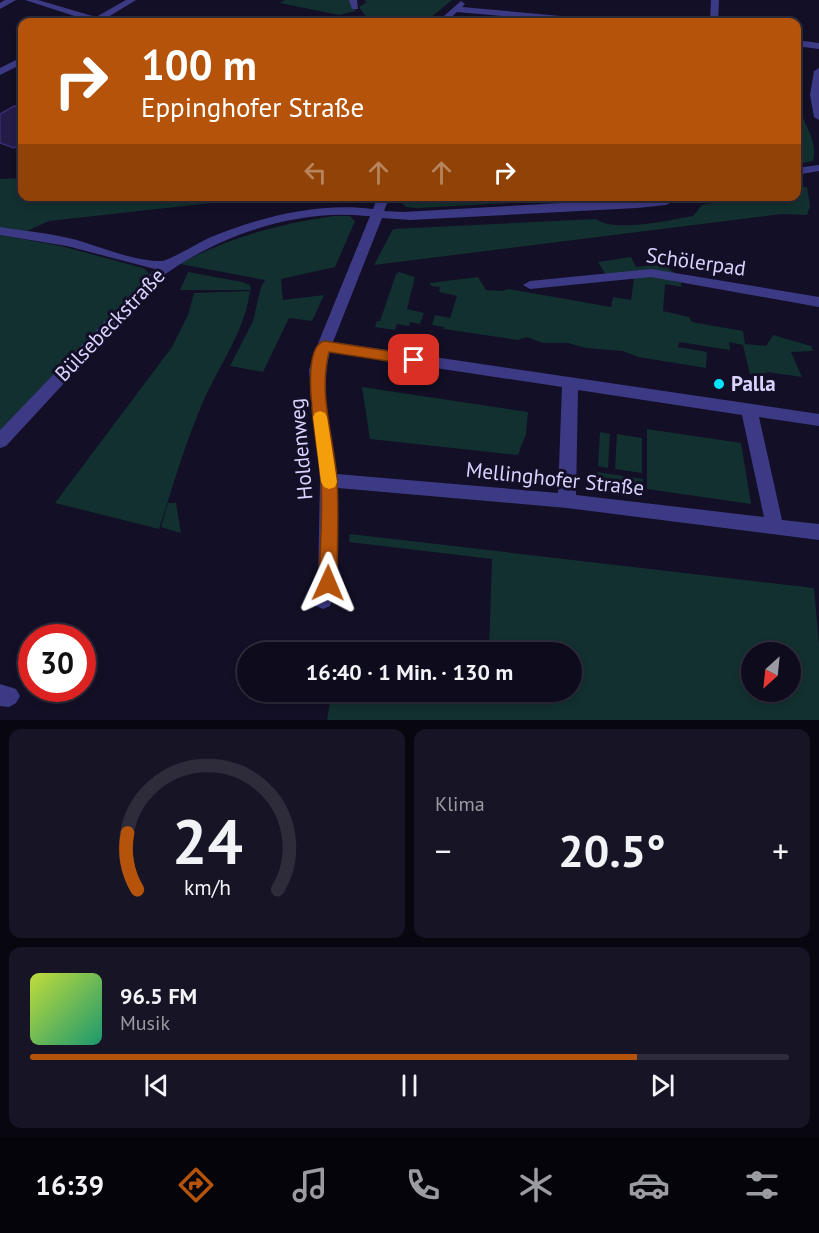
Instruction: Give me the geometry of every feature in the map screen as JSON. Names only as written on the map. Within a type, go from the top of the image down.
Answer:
[{"type":"street","points":[[0,6],[12,0]]},
{"type":"street","points":[[29,0],[86,18]]},
{"type":"street","points":[[100,18],[132,0]]},
{"type":"street","points":[[445,18],[466,0]]},
{"type":"street","points":[[714,18],[715,0]]},
{"type":"street","points":[[455,9],[551,18]]},
{"type":"street","points":[[801,44],[819,46]]},
{"type":"street","points":[[0,72],[18,62]]},
{"type":"street","points":[[819,71],[815,95],[819,117]]},
{"type":"street","points":[[801,171],[819,168]]},
{"type":"street","name":"Holdenweg","points":[[323,600],[328,583],[329,480],[317,370],[324,346],[382,201]]},
{"type":"street","name":"Bülsebeckstraße","points":[[0,441],[165,266],[194,250],[230,235],[288,219],[351,211],[407,216],[666,201]]},
{"type":"street","points":[[0,231],[68,242],[142,263],[165,266]]},
{"type":"street","name":"Schölerpad","points":[[530,285],[651,273],[819,302]]},
{"type":"street","points":[[324,346],[819,420]]},
{"type":"street","points":[[567,501],[570,384]]},
{"type":"street","points":[[749,410],[775,527]]},
{"type":"street","name":"Mellinghofer Straße","points":[[329,480],[567,501],[819,532]]},
{"type":"green space","points":[[285,0],[352,0],[356,11],[339,15],[280,3]]},
{"type":"green space","points":[[364,0],[452,0],[430,18],[367,18],[359,7],[367,2]]},
{"type":"green space","points":[[801,113],[814,147],[813,161],[801,163]]},
{"type":"green space","points":[[18,178],[18,201],[230,201],[49,221],[27,231],[0,228],[0,179]]},
{"type":"green space","points":[[801,186],[807,187],[810,206],[807,215],[782,214],[374,265],[393,229],[596,219],[616,225],[643,224],[693,216],[702,205],[723,201],[801,201]]},
{"type":"green space","points":[[401,202],[527,202],[417,208],[406,207]]},
{"type":"green space","points":[[334,216],[350,216],[355,221],[335,267],[281,279],[283,300],[324,295],[312,321],[289,318],[263,372],[230,366],[253,321],[261,287],[265,280],[180,264],[217,246],[254,233]]},
{"type":"green space","points":[[0,235],[61,246],[143,268],[149,276],[0,430]]},
{"type":"green space","points":[[631,257],[636,267],[663,264],[681,278],[681,287],[665,284],[663,311],[689,317],[692,322],[743,331],[745,344],[766,346],[773,335],[811,346],[813,351],[791,352],[802,377],[767,372],[763,376],[750,374],[743,345],[729,342],[730,350],[679,342],[678,347],[707,352],[706,368],[638,357],[623,351],[586,348],[568,343],[543,343],[527,337],[518,340],[444,329],[444,327],[432,325],[435,315],[450,318],[457,296],[439,292],[440,287],[431,286],[430,283],[478,277],[486,290],[509,289],[611,307],[613,297],[631,300],[635,272],[606,275],[598,262]]},
{"type":"green space","points":[[188,272],[242,282],[250,285],[251,290],[180,290]]},
{"type":"green space","points":[[399,272],[415,277],[407,309],[424,313],[420,324],[410,322],[409,326],[397,324],[395,330],[375,327],[377,321],[380,321],[396,274]]},
{"type":"green space","points":[[250,291],[243,320],[209,388],[190,433],[159,529],[55,503],[172,347],[188,315],[194,293]]},
{"type":"green space","points":[[362,387],[528,412],[526,434],[518,455],[370,439]]},
{"type":"green space","points":[[647,429],[741,443],[751,504],[647,489]]},
{"type":"green space","points":[[600,432],[610,434],[608,468],[598,466]]},
{"type":"green space","points":[[617,434],[642,438],[642,473],[615,469]]},
{"type":"green space","points":[[597,472],[643,479],[643,487],[597,480]]},
{"type":"green space","points":[[168,503],[176,503],[181,533],[161,527]]},
{"type":"green space","points":[[350,534],[814,588],[819,644],[819,720],[327,720],[330,702],[582,702],[582,642],[489,642],[492,559],[349,542]]},
{"type":"building","points":[[14,106],[18,107],[18,145],[14,148],[0,143],[0,114]]},
{"type":"slow traffic","points":[[320,417],[329,482]]},
{"type":"place","name":"Palla","points":[[719,384]]},
{"type":"route","points":[[328,583],[329,480],[317,386],[320,356],[324,346],[414,360]]}]
